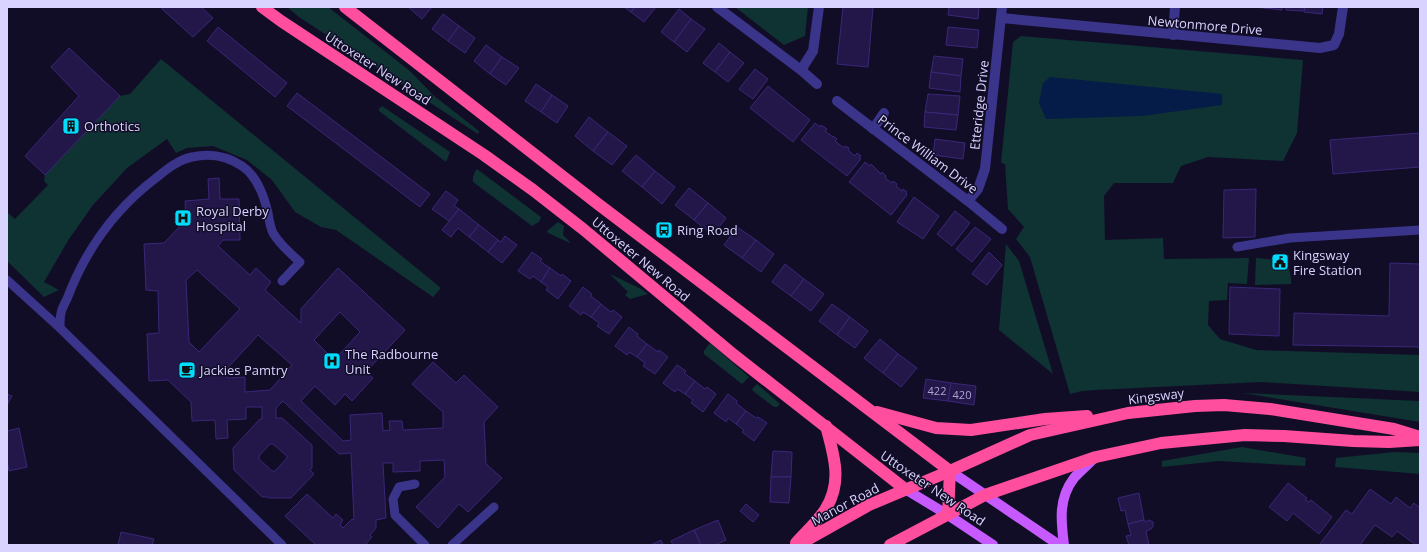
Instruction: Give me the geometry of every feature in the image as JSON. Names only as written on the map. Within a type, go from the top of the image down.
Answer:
[{"type":"highway","name":"Uttoxeter New Road","points":[[262,7],[484,154],[533,190],[589,234],[734,355],[905,489]]},
{"type":"highway","name":"Uttoxeter New Road","points":[[345,7],[598,204],[950,471]]},
{"type":"highway","name":"Kingsway","points":[[905,489],[950,471],[1030,435],[1128,413],[1195,406],[1224,405],[1270,408],[1394,429],[1420,437]]},
{"type":"highway","points":[[870,410],[936,428],[972,430],[1045,419],[1128,413]]},
{"type":"highway","points":[[794,545],[824,512],[830,502],[836,484],[835,460],[826,426]]},
{"type":"highway","points":[[890,545],[985,495],[1096,457],[1161,443],[1245,435],[1389,442],[1420,440]]},
{"type":"highway","points":[[948,515],[950,471]]},
{"type":"highway","name":"Manor Road","points":[[798,545],[869,505],[905,489]]},
{"type":"main road","points":[[1064,545],[1061,515],[1064,497],[1074,478],[1096,457]]},
{"type":"main road","name":"Uttoxeter New Road","points":[[950,471],[1060,545]]},
{"type":"main road","name":"Uttoxeter New Road","points":[[905,489],[993,545]]},
{"type":"street","points":[[717,7],[802,70],[817,84]]},
{"type":"street","points":[[802,70],[813,51],[819,7]]},
{"type":"street","name":"Etteridge Drive","points":[[968,201],[978,189],[985,169],[1002,7]]},
{"type":"street","points":[[1172,35],[1175,7]]},
{"type":"street","name":"Newtonmore Drive","points":[[1001,18],[1320,48],[1334,45],[1339,34],[1343,7]]},
{"type":"street","name":"Prince William Drive","points":[[837,101],[968,201],[1002,229]]},
{"type":"street","points":[[873,129],[884,113]]},
{"type":"lane","points":[[60,328],[61,313],[73,284],[85,260],[111,221],[151,182],[178,162],[191,157],[212,155],[228,159],[242,166],[253,178],[262,193],[273,232],[282,245],[300,262],[282,281]]},
{"type":"lane","points":[[1237,247],[1290,238],[1420,230]]},
{"type":"lane","points":[[7,280],[60,328],[282,545]]},
{"type":"lane","points":[[415,484],[399,487],[393,499],[395,515],[425,545]]},
{"type":"lane","points":[[452,545],[494,507]]},
{"type":"green space","points":[[287,7],[328,7],[410,71],[433,95],[479,131],[478,134],[299,17]]},
{"type":"green space","points":[[735,7],[808,7],[805,36],[784,45]]},
{"type":"green space","points":[[1021,36],[1303,60],[1297,133],[1283,161],[1208,157],[1181,166],[1173,183],[1114,183],[1104,196],[1105,240],[1163,238],[1164,259],[1249,258],[1247,284],[1228,283],[1227,300],[1209,301],[1208,325],[1220,339],[1256,350],[1420,355],[1420,392],[1261,382],[1095,390],[1070,394],[1030,257],[1016,239],[1024,227],[1008,209],[1005,164],[1001,163],[1013,42]]},
{"type":"green space","points":[[161,59],[441,288],[433,297],[336,230],[321,227],[295,212],[272,180],[247,160],[213,146],[187,148],[176,153],[167,139],[127,168],[93,205],[69,239],[44,282],[59,290],[44,297],[7,261],[7,212],[15,219],[48,185],[44,181],[45,175],[120,96],[130,94]]},
{"type":"green space","points":[[382,106],[450,152],[446,162],[379,111]]},
{"type":"green space","points":[[477,169],[541,217],[539,222],[532,226],[473,182]]},
{"type":"green space","points":[[558,222],[564,226],[563,235],[570,243],[548,233],[547,231]]},
{"type":"green space","points":[[1006,244],[1019,261],[1053,374],[999,330]]},
{"type":"green space","points":[[1256,258],[1277,260],[1282,262],[1289,269],[1291,284],[1255,285]]},
{"type":"green space","points":[[610,274],[648,294],[630,299],[625,295],[628,292]]},
{"type":"green space","points":[[710,343],[749,377],[742,384],[704,354],[704,351]]},
{"type":"green space","points":[[757,384],[780,404],[777,407],[774,407],[753,391],[752,389]]},
{"type":"green space","points":[[1243,393],[1420,401],[1420,422]]},
{"type":"green space","points":[[1242,447],[1306,458],[1305,466],[1219,461],[1162,467],[1162,461]]},
{"type":"green space","points":[[1394,452],[1420,453],[1420,474],[1335,467],[1336,458]]},
{"type":"water","points":[[1050,77],[1222,94],[1222,105],[1142,116],[1046,119],[1039,103],[1043,83]]},
{"type":"building","points":[[163,7],[201,7],[213,18],[193,37],[162,9]]},
{"type":"building","points":[[408,7],[432,7],[422,19]]},
{"type":"building","points":[[624,7],[635,7],[631,12]]},
{"type":"building","points":[[635,7],[656,7],[644,22],[631,12]]},
{"type":"building","points":[[843,7],[873,7],[868,67],[837,64]]},
{"type":"building","points":[[949,7],[979,7],[978,19],[948,15]]},
{"type":"building","points":[[1254,7],[1282,7],[1282,10]]},
{"type":"building","points":[[1286,7],[1303,7],[1303,11],[1286,10]]},
{"type":"building","points":[[1305,7],[1323,7],[1322,14],[1304,12]]},
{"type":"building","points":[[679,9],[691,19],[674,42],[661,32]]},
{"type":"building","points":[[443,14],[459,26],[448,41],[432,29]]},
{"type":"building","points":[[691,19],[705,29],[687,52],[674,42]]},
{"type":"building","points":[[459,26],[475,38],[465,53],[448,41]]},
{"type":"building","points":[[218,27],[287,83],[275,97],[207,41]]},
{"type":"building","points":[[948,27],[979,30],[977,48],[946,45]]},
{"type":"building","points":[[719,43],[730,52],[715,72],[703,63]]},
{"type":"building","points":[[486,45],[502,57],[490,74],[474,61]]},
{"type":"building","name":"Orthotics","points":[[69,48],[120,96],[45,175],[25,156],[79,96],[51,67]]},
{"type":"building","points":[[730,52],[744,63],[728,82],[715,72]]},
{"type":"building","points":[[934,56],[963,59],[961,76],[931,72]]},
{"type":"building","points":[[502,57],[519,68],[506,85],[490,74]]},
{"type":"building","points":[[755,69],[768,79],[753,99],[739,89]]},
{"type":"building","points":[[931,72],[961,76],[960,92],[929,88]]},
{"type":"building","points":[[536,84],[552,95],[541,112],[525,101]]},
{"type":"building","points":[[768,86],[810,120],[793,142],[750,108]]},
{"type":"building","points":[[297,93],[430,194],[420,207],[287,106]]},
{"type":"building","points":[[928,94],[960,96],[958,115],[925,112]]},
{"type":"building","points":[[552,95],[568,106],[557,123],[541,112]]},
{"type":"building","points":[[925,112],[958,115],[956,130],[924,127]]},
{"type":"building","points":[[589,117],[608,132],[593,151],[575,136]]},
{"type":"building","points":[[815,123],[820,127],[821,125],[827,129],[825,131],[837,139],[835,141],[844,148],[845,146],[849,148],[848,150],[855,156],[857,153],[861,156],[859,158],[861,159],[847,176],[801,140]]},
{"type":"building","points":[[608,132],[627,146],[612,165],[593,151]]},
{"type":"building","points":[[1420,133],[1420,167],[1333,174],[1330,140]]},
{"type":"building","points":[[935,139],[965,143],[963,159],[933,155]]},
{"type":"building","points":[[636,155],[655,171],[642,187],[622,171]]},
{"type":"building","points":[[865,162],[870,166],[871,164],[881,174],[882,172],[886,176],[885,178],[892,183],[893,181],[897,184],[896,186],[902,191],[903,189],[907,192],[907,195],[891,215],[849,182]]},
{"type":"building","points":[[655,171],[675,187],[662,204],[642,187]]},
{"type":"building","name":"The Radbourne Unit","points":[[219,178],[220,199],[239,199],[240,240],[223,240],[218,246],[250,275],[256,268],[271,282],[265,290],[301,323],[301,309],[338,268],[405,330],[366,372],[373,378],[352,401],[345,394],[335,405],[315,386],[301,401],[343,441],[351,440],[350,415],[382,413],[383,431],[390,430],[389,421],[402,421],[403,430],[443,428],[443,412],[412,384],[433,362],[456,383],[464,375],[498,407],[484,422],[486,464],[502,478],[468,512],[459,504],[438,528],[416,507],[445,477],[444,460],[420,461],[420,471],[393,472],[393,463],[383,463],[386,518],[376,520],[376,528],[370,535],[372,537],[365,545],[316,545],[285,516],[307,494],[333,518],[336,514],[343,520],[340,525],[343,528],[352,519],[354,520],[351,453],[339,454],[283,401],[276,408],[276,418],[282,418],[312,445],[312,468],[310,470],[314,474],[291,498],[262,497],[234,470],[233,448],[260,419],[262,419],[262,407],[246,407],[246,419],[227,420],[228,438],[216,439],[215,420],[192,421],[191,402],[168,380],[149,381],[147,334],[159,333],[158,291],[146,290],[144,244],[164,243],[186,220],[185,201],[209,199],[208,179]],"holes":[[[197,270],[240,309],[199,352],[189,342],[186,280]],[[340,312],[360,332],[334,360],[314,340]],[[258,335],[292,365],[270,390],[245,392],[245,377],[228,378],[223,373]],[[270,444],[273,444],[287,456],[287,458],[275,471],[272,471],[259,459],[259,456]]]},
{"type":"building","points":[[689,188],[708,203],[694,220],[675,205]]},
{"type":"building","points":[[1256,189],[1255,237],[1223,238],[1224,190]]},
{"type":"building","points":[[446,191],[458,200],[454,206],[459,209],[449,221],[432,209]]},
{"type":"building","points":[[914,197],[939,216],[923,239],[897,222]]},
{"type":"building","points":[[708,203],[726,218],[713,235],[694,220]]},
{"type":"building","points":[[459,209],[479,225],[469,237],[458,228],[451,237],[442,230]]},
{"type":"building","points":[[955,211],[970,223],[952,246],[937,234]]},
{"type":"building","points":[[479,225],[498,240],[488,252],[469,237]]},
{"type":"building","points":[[737,227],[756,240],[742,258],[724,245]]},
{"type":"building","points":[[975,227],[991,239],[972,262],[956,249]]},
{"type":"building","points":[[505,236],[517,245],[502,263],[488,252],[498,240],[501,242]]},
{"type":"building","points":[[756,240],[774,254],[761,272],[742,258]]},
{"type":"building","points":[[532,252],[542,259],[540,261],[550,268],[541,282],[533,276],[530,279],[518,271]]},
{"type":"building","points":[[989,252],[1002,265],[987,285],[972,274]]},
{"type":"building","points":[[1390,263],[1420,264],[1420,347],[1293,345],[1294,313],[1389,316]]},
{"type":"building","points":[[785,264],[804,279],[791,296],[772,282]]},
{"type":"building","points":[[550,268],[561,276],[562,274],[571,281],[558,299],[546,290],[548,287],[541,282]]},
{"type":"building","points":[[804,279],[824,294],[811,311],[791,296]]},
{"type":"building","points":[[583,287],[601,304],[591,317],[583,312],[581,315],[569,306]]},
{"type":"building","points":[[1230,287],[1280,289],[1279,336],[1229,334]]},
{"type":"building","points":[[601,304],[611,312],[613,310],[622,317],[609,334],[597,326],[599,323],[591,317]]},
{"type":"building","points":[[832,304],[850,317],[837,335],[819,321]]},
{"type":"building","points":[[850,317],[868,331],[855,348],[837,335]]},
{"type":"building","points":[[629,327],[647,344],[637,357],[629,352],[627,355],[615,346]]},
{"type":"building","points":[[880,339],[898,354],[883,373],[864,358]]},
{"type":"building","points":[[647,344],[658,352],[659,350],[668,357],[655,374],[643,366],[645,363],[637,357]]},
{"type":"building","points":[[898,354],[917,368],[901,387],[883,373]]},
{"type":"building","points":[[677,365],[686,371],[684,373],[695,381],[685,394],[677,389],[675,392],[663,383]]},
{"type":"building","points":[[926,379],[951,383],[948,401],[923,398]]},
{"type":"building","points":[[695,381],[705,389],[707,387],[716,394],[703,412],[691,403],[693,400],[685,394]]},
{"type":"building","points":[[951,383],[976,386],[974,405],[948,401]]},
{"type":"building","points":[[7,394],[12,396],[7,405]]},
{"type":"building","points":[[728,394],[746,411],[736,424],[728,418],[726,422],[714,413]]},
{"type":"building","points":[[746,411],[767,423],[754,441],[742,432],[744,430],[736,424]]},
{"type":"building","points":[[19,428],[27,467],[9,471],[7,460],[7,431]]},
{"type":"building","points":[[773,451],[792,452],[791,477],[771,477]]},
{"type":"building","points":[[771,477],[791,477],[789,503],[770,502]]},
{"type":"building","points":[[1288,483],[1307,498],[1305,500],[1309,502],[1311,500],[1332,517],[1319,534],[1293,513],[1287,521],[1269,507]]},
{"type":"building","points":[[1370,489],[1391,504],[1396,497],[1410,508],[1414,503],[1420,508],[1420,545],[1416,545],[1397,531],[1392,537],[1375,525],[1360,545],[1319,545],[1346,510],[1352,514]]},
{"type":"building","points":[[1139,493],[1144,520],[1128,524],[1125,510],[1121,511],[1118,498]]},
{"type":"building","points":[[746,504],[759,515],[753,522],[740,511]]},
{"type":"building","points":[[718,520],[726,540],[715,545],[701,545],[694,530]]},
{"type":"building","points":[[1144,520],[1145,522],[1149,520],[1153,522],[1151,529],[1146,531],[1149,545],[1129,545],[1126,536],[1131,535],[1128,524]]},
{"type":"building","points":[[694,530],[701,545],[673,545],[671,541]]},
{"type":"building","points":[[121,532],[154,539],[152,545],[118,545]]},
{"type":"building","points":[[661,540],[663,545],[651,545]]},
{"type":"place","name":"Orthotics","points":[[71,126]]},
{"type":"place","name":"Royal Derby Hospital","points":[[183,218]]},
{"type":"place","name":"Ring Road","points":[[664,230]]},
{"type":"place","name":"Kingsway Fire Station","points":[[1280,262]]},
{"type":"place","name":"The Radbourne Unit","points":[[332,361]]},
{"type":"place","name":"Jackies Pamtry","points":[[187,370]]}]
